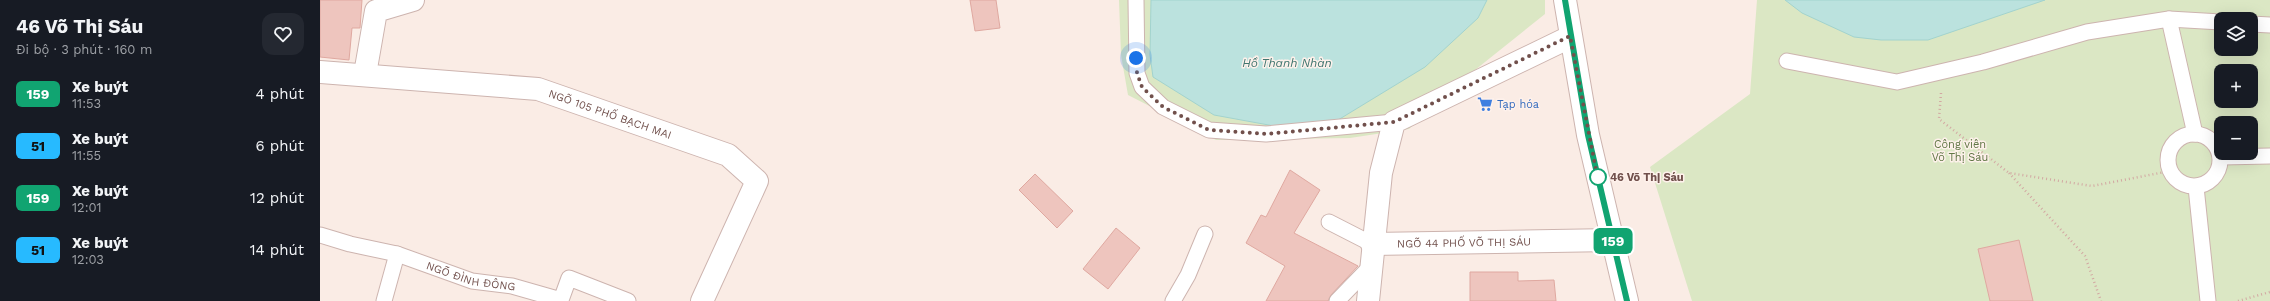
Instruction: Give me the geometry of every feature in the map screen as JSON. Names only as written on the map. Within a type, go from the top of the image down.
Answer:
[{"type":"street","points":[[365,74],[376,11],[413,0]]},
{"type":"street","points":[[1565,0],[1588,135],[1627,301]]},
{"type":"street","points":[[1368,301],[1372,244],[1381,173],[1394,122],[1570,36]]},
{"type":"street","name":"NGÕ 105 PHỐ BẠCH MAI","points":[[320,72],[365,74],[538,89],[728,155],[757,181],[702,301]]},
{"type":"street","name":"NGÕ 44 PHỐ VÕ THỊ SÁU","points":[[1372,244],[1612,240]]},
{"type":"lane","points":[[1136,0],[1137,73],[1142,87],[1163,107],[1209,130],[1266,134],[1394,122]]},
{"type":"lane","points":[[2169,19],[2195,134]]},
{"type":"lane","points":[[1787,61],[1898,82],[2087,32],[2169,19],[2214,22]]},
{"type":"lane","points":[[2258,24],[2270,25]]},
{"type":"lane","points":[[2214,144],[2209,138],[2195,134],[2186,135],[2172,145],[2168,153],[2170,171],[2181,183],[2196,187],[2205,185],[2218,174],[2221,166],[2221,160]]},
{"type":"lane","points":[[2258,156],[2270,156]]},
{"type":"lane","points":[[2196,187],[2208,301]]},
{"type":"lane","points":[[1329,222],[1372,244]]},
{"type":"lane","points":[[1173,301],[1188,275],[1205,234]]},
{"type":"lane","name":"NGÕ ĐÌNH ĐÔNG","points":[[320,235],[397,254],[472,281],[512,286],[561,300],[569,278],[628,301]]},
{"type":"lane","points":[[384,301],[397,254]]},
{"type":"lane","points":[[1337,301],[1370,267]]},
{"type":"path","points":[[1943,71],[1939,119],[2009,173],[2085,256],[2101,301]]},
{"type":"path","points":[[2009,173],[2092,186],[2170,171]]},
{"type":"path","points":[[2238,301],[2270,292]]},
{"type":"green space","name":"Hồ Thanh Nhàn","points":[[1119,0],[1545,0],[1545,14],[1470,74],[1409,129],[1350,138],[1216,140],[1128,95],[1121,55]]},
{"type":"green space","name":"Công viên Võ Thị Sáu","points":[[1757,0],[2270,0],[2270,301],[1692,301],[1650,167],[1750,94]]},
{"type":"water","name":"Hồ Thanh Nhàn","points":[[1151,0],[1487,0],[1478,18],[1425,67],[1338,120],[1285,128],[1214,115],[1153,77],[1150,55]]},
{"type":"water","points":[[1785,0],[2045,0],[1928,40],[1881,40],[1854,37],[1802,13]]},
{"type":"building","points":[[320,0],[362,0],[360,28],[352,28],[349,60],[320,57]]},
{"type":"building","points":[[970,0],[996,0],[1000,28],[975,31]]},
{"type":"building","points":[[1290,170],[1320,190],[1294,233],[1358,266],[1331,295],[1328,301],[1266,301],[1285,266],[1246,243],[1261,215],[1266,217]]},
{"type":"building","points":[[1035,174],[1073,211],[1057,228],[1019,190]]},
{"type":"building","points":[[1116,228],[1140,248],[1108,289],[1083,269]]},
{"type":"building","points":[[2019,240],[2033,301],[1990,301],[1978,249]]},
{"type":"building","points":[[1470,272],[1518,272],[1518,281],[1554,280],[1556,301],[1470,301]]},
{"type":"bus line","name":"159","points":[[1565,0],[1588,135],[1627,301]]},
{"type":"place","name":"Tạp hóa","points":[[1485,104]]},
{"type":"place","name":"46 Võ Thị Sáu","points":[[1598,177]]},
{"type":"route","points":[[1136,58],[1137,73],[1142,87],[1163,107],[1209,130],[1266,134],[1394,122],[1570,36],[1588,135],[1598,180],[1598,177]]}]
